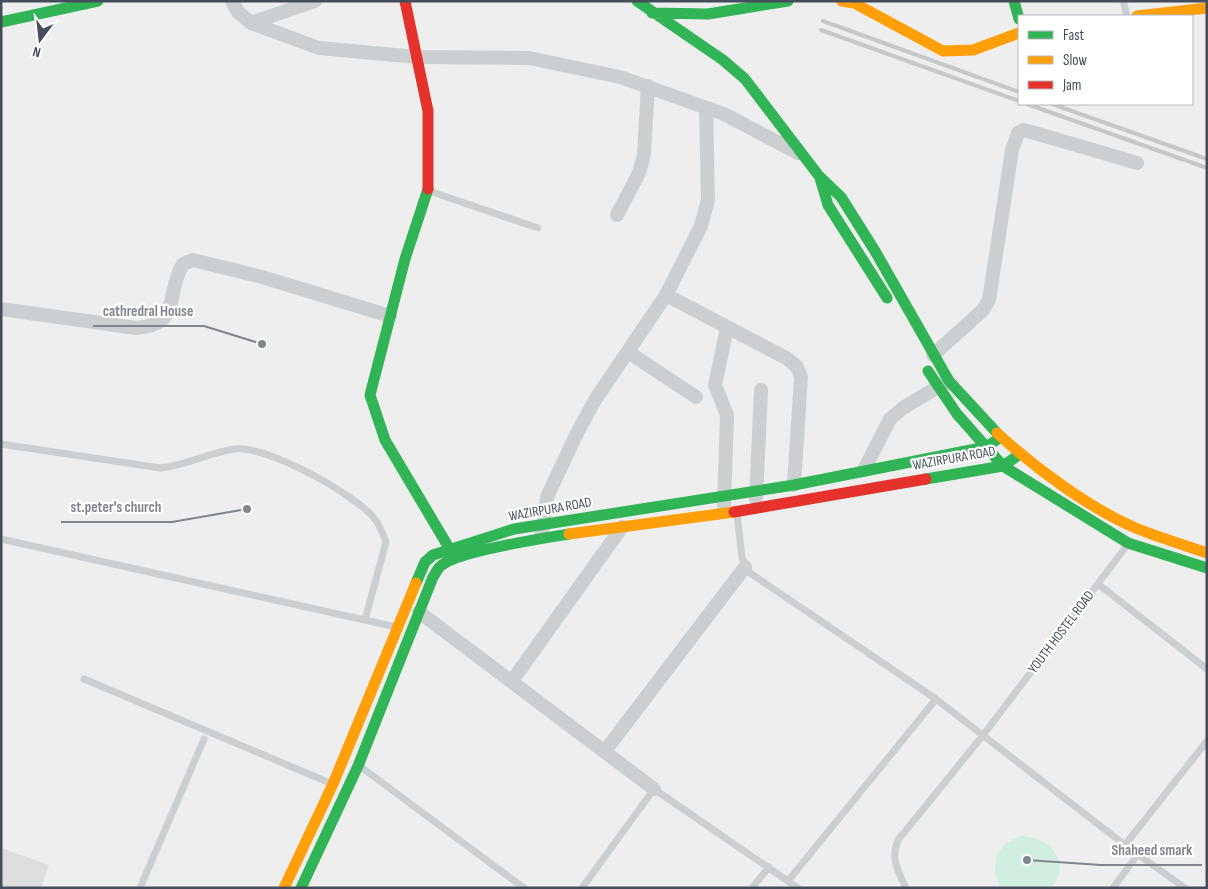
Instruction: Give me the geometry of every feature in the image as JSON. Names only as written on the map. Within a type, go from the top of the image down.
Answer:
[{"type":"main road","points":[[1,22],[98,1]]},
{"type":"main road","points":[[405,1],[428,111],[428,190],[405,259],[370,395],[385,440],[453,554]]},
{"type":"main road","points":[[636,1],[723,60],[745,79],[819,176],[846,205],[875,251],[928,359],[986,447],[1003,466],[1128,543],[1207,568]]},
{"type":"main road","points":[[652,13],[708,14],[788,1]]},
{"type":"main road","points":[[842,1],[854,3],[944,51],[958,53],[977,50],[1018,33]]},
{"type":"main road","points":[[1014,1],[1018,15]]},
{"type":"main road","points":[[1146,15],[1207,8]]},
{"type":"main road","points":[[819,176],[828,204],[895,313]]},
{"type":"main road","points":[[944,384],[1020,454],[1099,509],[1138,530],[1207,553]]},
{"type":"main road","name":"WAZIRPURA ROAD","points":[[284,888],[333,784],[425,562],[433,555],[453,554],[542,532],[986,447],[1001,437]]},
{"type":"main road","name":"WAZIRPURA ROAD","points":[[542,532],[622,527],[731,512],[1003,466],[1020,454]]},
{"type":"main road","name":"WAZIRPURA ROAD","points":[[301,888],[358,766],[433,577],[441,565],[453,554]]},
{"type":"street","points":[[232,1],[238,12],[251,23],[320,48],[417,57],[529,58],[620,77],[724,114],[807,158]]},
{"type":"street","points":[[251,23],[315,1]]},
{"type":"street","points":[[617,215],[639,173],[644,154],[648,86]]},
{"type":"street","points":[[542,532],[547,497],[577,433],[595,400],[666,295],[701,226],[707,206],[706,108]]},
{"type":"street","points":[[928,359],[982,311],[989,300],[1012,150],[1018,133],[1023,130],[1035,133],[1137,163]]},
{"type":"street","points":[[1,309],[136,328],[151,327],[160,324],[167,316],[177,274],[183,264],[193,260],[262,277],[390,316]]},
{"type":"street","points":[[666,295],[788,359],[801,373],[794,485]]},
{"type":"street","points":[[727,328],[715,386],[727,415],[731,512]]},
{"type":"street","points":[[628,352],[696,397]]},
{"type":"street","points":[[864,470],[890,419],[903,408],[944,384]]},
{"type":"street","points":[[756,507],[761,390]]},
{"type":"street","points":[[512,681],[622,527]]},
{"type":"street","points":[[605,751],[745,567]]},
{"type":"street","points":[[419,612],[654,789]]},
{"type":"lane","points":[[1124,1],[1127,15]]},
{"type":"lane","points":[[428,190],[538,228]]},
{"type":"lane","points":[[1,444],[160,468],[171,467],[234,449],[246,449],[264,454],[323,480],[375,518],[386,542],[365,620]]},
{"type":"lane","points":[[731,512],[745,567],[757,578],[936,698],[1125,845],[1185,888]]},
{"type":"lane","name":"YOUTH HOSTEL ROAD","points":[[906,888],[893,859],[894,849],[898,840],[984,734],[1138,530]]},
{"type":"lane","points":[[1,539],[399,628]]},
{"type":"lane","points":[[1098,584],[1207,669]]},
{"type":"lane","points":[[84,679],[333,784]]},
{"type":"lane","points":[[788,881],[936,698]]},
{"type":"lane","points":[[140,888],[204,739]]},
{"type":"lane","points":[[1125,845],[1207,741]]},
{"type":"lane","points":[[358,766],[524,888]]},
{"type":"lane","points":[[582,888],[654,789],[798,888]]},
{"type":"lane","points":[[1113,888],[1138,854]]},
{"type":"lane","points":[[752,888],[769,867]]},
{"type":"shaded area","points":[[1,848],[49,865],[41,888],[1,888]]},
{"type":"green space","points":[[1021,836],[1041,840],[1055,852],[1059,860],[1060,869],[1058,878],[1052,888],[1001,888],[995,871],[997,856],[1006,844]]},
{"type":"railway","points":[[823,21],[1018,92]]},
{"type":"railway","points":[[821,30],[1018,101]]},
{"type":"railway","points":[[1030,105],[1207,168]]},
{"type":"railway","points":[[1055,105],[1207,159]]},
{"type":"traffic: fast","points":[[1,22],[98,1]]},
{"type":"traffic: fast","points":[[637,1],[723,60],[745,79],[819,176],[841,197],[875,251],[949,381],[997,433]]},
{"type":"traffic: fast","points":[[652,13],[708,14],[788,1]]},
{"type":"traffic: fast","points":[[1014,1],[1018,15]]},
{"type":"traffic: fast","points":[[820,178],[828,205],[887,298]]},
{"type":"traffic: fast","points":[[428,189],[405,259],[370,395],[385,440],[455,558]]},
{"type":"traffic: fast","points":[[928,371],[957,414],[1003,466],[1128,543],[1207,568]]},
{"type":"traffic: fast","points":[[416,583],[425,562],[433,555],[514,529],[794,485],[986,447],[1001,437]]},
{"type":"traffic: fast","points":[[926,479],[1003,466],[1020,454]]},
{"type":"traffic: fast","points":[[301,888],[358,766],[433,577],[438,569],[451,560],[483,550],[569,534]]},
{"type":"traffic: slow","points":[[842,1],[854,3],[943,51],[973,50],[1018,33]]},
{"type":"traffic: slow","points":[[1146,15],[1207,8]]},
{"type":"traffic: slow","points":[[997,433],[1028,460],[1064,487],[1120,521],[1207,553]]},
{"type":"traffic: slow","points":[[569,534],[734,512]]},
{"type":"traffic: slow","points":[[284,888],[333,784],[416,583]]},
{"type":"traffic: jam","points":[[405,1],[428,111],[428,189]]},
{"type":"traffic: jam","points":[[734,512],[926,479]]},
{"type":"place","name":"cathredral House","points":[[262,344]]},
{"type":"place","name":"st.peter's church","points":[[247,509]]},
{"type":"place","name":"Shaheed smark","points":[[1027,860]]}]
